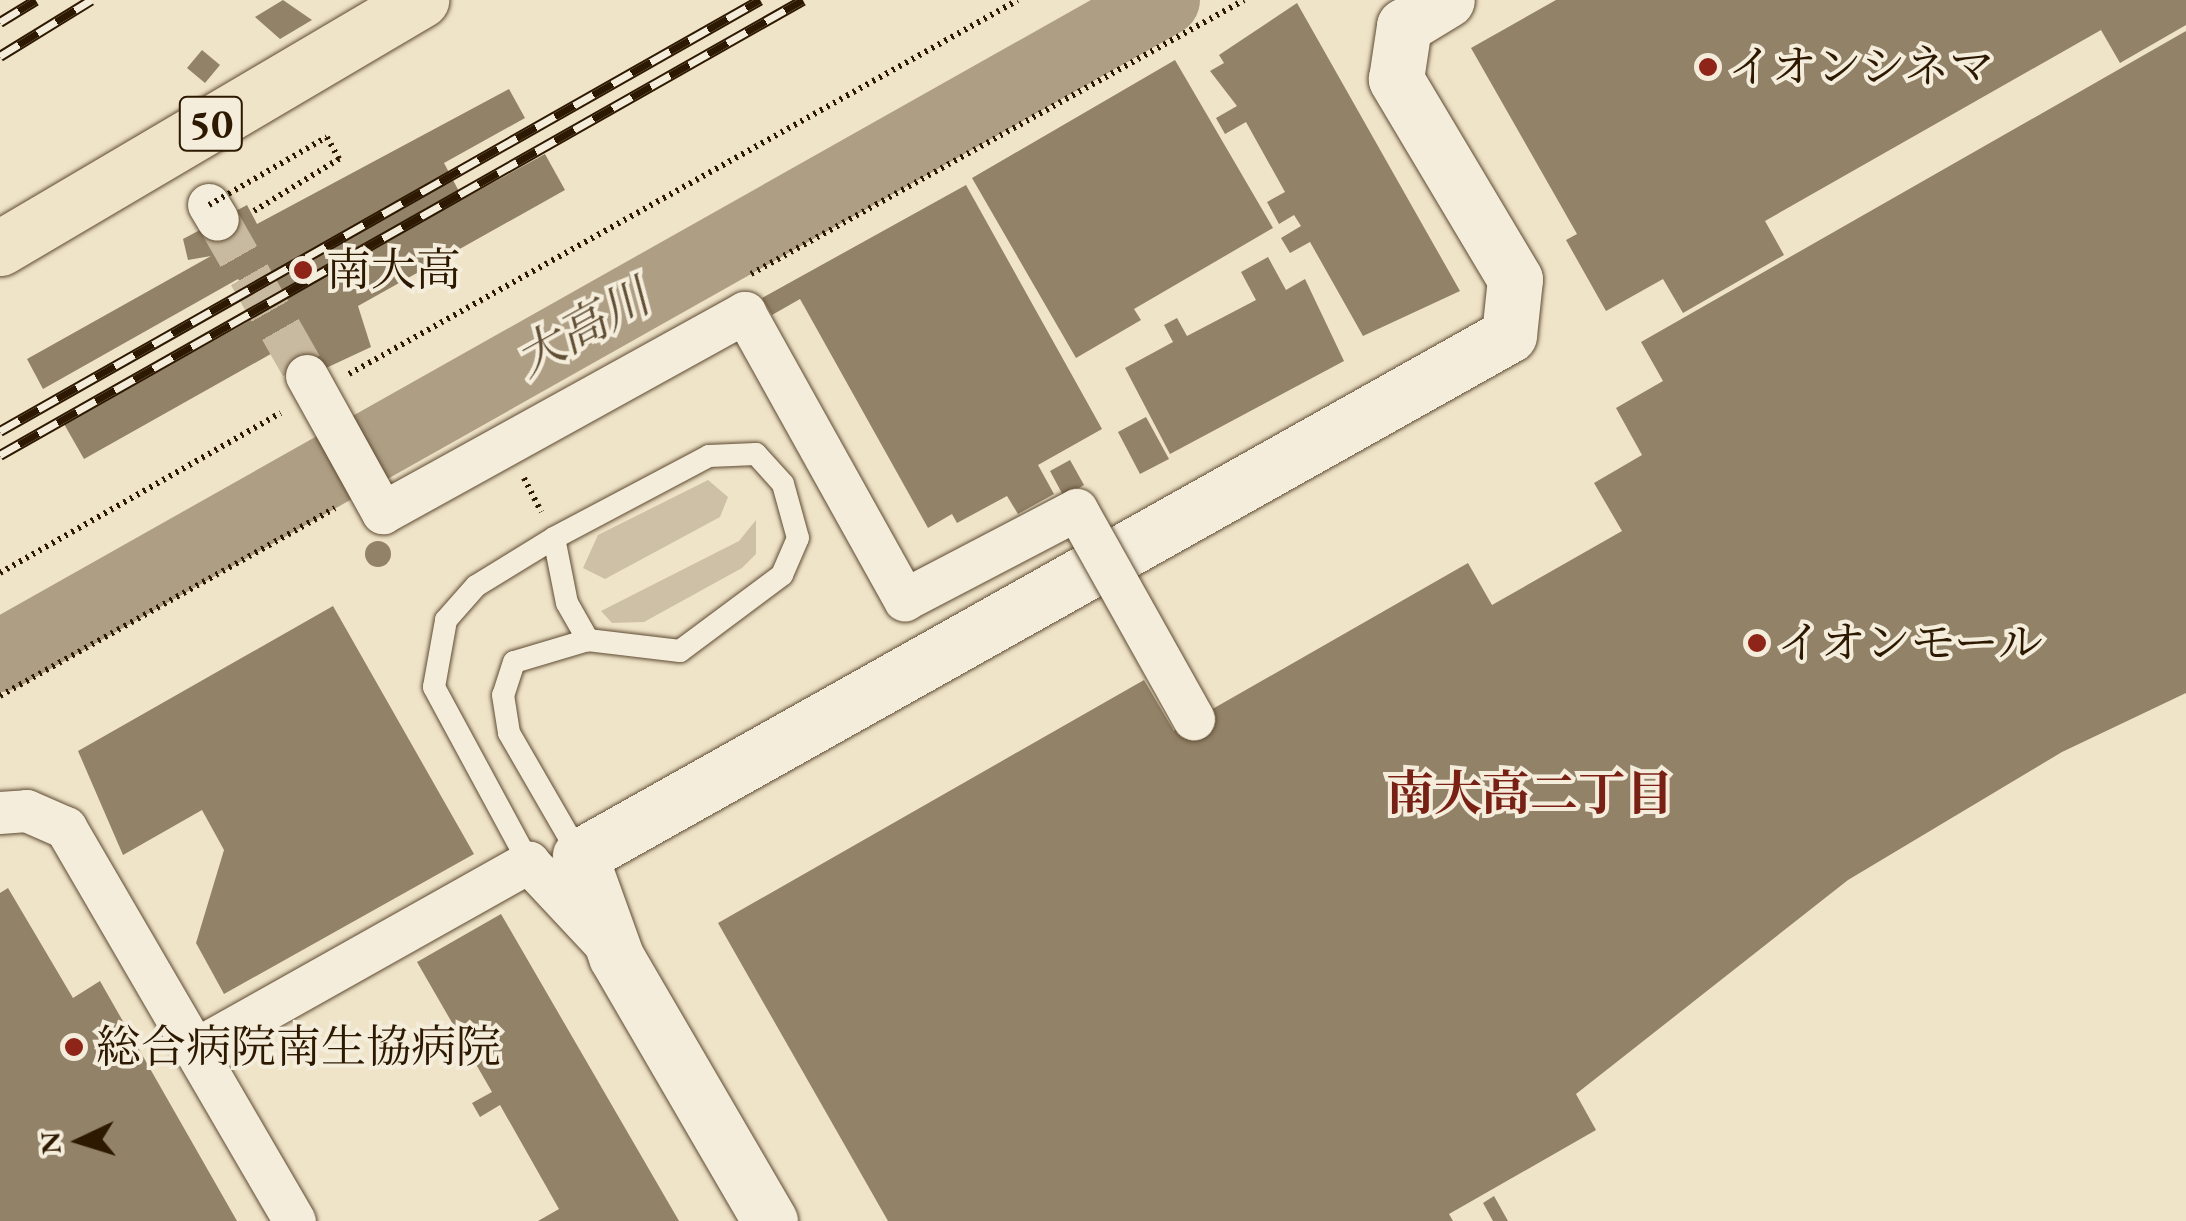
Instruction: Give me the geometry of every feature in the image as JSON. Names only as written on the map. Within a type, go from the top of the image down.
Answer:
[{"type":"main road","name":"50","points":[[0,248],[421,0]]},
{"type":"street","points":[[197,1050],[554,859],[1508,335],[1515,279],[1396,79],[1404,26],[1447,0]]},
{"type":"street","points":[[312,388],[384,513],[745,314],[905,600],[1077,510],[1194,719]]},
{"type":"street","points":[[0,813],[27,811],[66,828],[295,1221]]},
{"type":"street","points":[[554,859],[616,956],[770,1221]]},
{"type":"lane","points":[[756,454],[783,484],[798,538],[782,575],[724,624],[680,651],[588,640],[514,662],[503,696],[509,733],[554,859],[434,687],[432,657],[446,620],[476,586],[554,538],[709,456],[756,454]]},
{"type":"lane","points":[[554,538],[567,603],[588,640]]},
{"type":"path","points":[[0,573],[312,388],[1018,0]]},
{"type":"path","points":[[327,137],[339,160],[225,213],[327,137]]},
{"type":"path","points":[[519,470],[554,538]]},
{"type":"shaded area","points":[[708,480],[728,497],[720,517],[605,579],[583,568],[598,535]]},
{"type":"shaded area","points":[[756,520],[756,554],[742,568],[644,622],[612,623],[601,611],[739,541]]},
{"type":"building","points":[[283,0],[312,20],[280,39],[255,17]]},
{"type":"building","points":[[1556,0],[2186,0],[2186,25],[2120,63],[2101,30],[1765,221],[1784,255],[1683,313],[1663,279],[1606,311],[1566,240],[1577,234],[1471,48]]},
{"type":"building","points":[[1297,3],[1460,291],[1363,336],[1310,242],[1290,253],[1281,238],[1301,226],[1294,215],[1279,224],[1267,202],[1285,192],[1246,122],[1225,134],[1216,118],[1237,106],[1210,71],[1224,63],[1219,55]]},
{"type":"building","name":"イオンモール","points":[[2186,31],[2186,693],[2062,752],[1848,880],[1576,1094],[1596,1130],[1449,1214],[1453,1221],[888,1221],[718,923],[1144,680],[1174,731],[1468,563],[1492,605],[1622,531],[1594,483],[1642,455],[1616,408],[1663,381],[1641,342]]},
{"type":"building","points":[[202,50],[220,65],[205,83],[187,68]]},
{"type":"building","points":[[1175,60],[1273,228],[1134,309],[1141,320],[1076,358],[972,178]]},
{"type":"building","points":[[509,89],[525,118],[444,163],[463,199],[545,154],[565,190],[358,306],[371,347],[294,383],[276,351],[84,459],[64,424],[258,316],[238,279],[43,389],[27,359],[211,256],[188,260],[183,239],[247,205],[257,224]]},
{"type":"building","points":[[966,185],[1102,429],[1038,465],[1054,494],[1018,514],[1007,496],[957,523],[952,514],[928,528],[800,299],[772,315],[762,298]]},
{"type":"building","points":[[1268,257],[1286,290],[1305,279],[1344,361],[1170,454],[1125,368],[1173,342],[1164,325],[1177,318],[1187,336],[1256,300],[1241,272]]},
{"type":"building","points":[[1146,417],[1169,459],[1140,474],[1118,432]]},
{"type":"building","points":[[1070,460],[1084,485],[1064,497],[1050,471]]},
{"type":"building","points":[[378,541],[387,545],[391,554],[387,563],[378,567],[369,563],[365,554],[369,545]]},
{"type":"building","points":[[333,606],[474,854],[224,994],[196,943],[224,850],[202,810],[123,855],[78,751]]},
{"type":"building","name":"総合病院南生協病院","points":[[8,888],[73,998],[100,981],[237,1221],[0,1221],[0,893]]},
{"type":"building","points":[[501,914],[679,1221],[538,1221],[559,1209],[500,1105],[480,1117],[472,1103],[492,1092],[417,962]]},
{"type":"building","points":[[1494,1196],[1508,1221],[1493,1221],[1483,1203]]},
{"type":"waterway","name":"大高川","points":[[0,656],[1164,0]]},
{"type":"tunnel","points":[[218,220],[307,376]]},
{"type":"railway","points":[[0,22],[36,0]]},
{"type":"railway","points":[[0,56],[91,0]]},
{"type":"railway","points":[[0,431],[760,0]]},
{"type":"railway","points":[[0,455],[803,0]]},
{"type":"place","name":"イオンシネマ","points":[[1708,67]]},
{"type":"place","name":"南大高","points":[[303,270]]},
{"type":"place","name":"イオンモール","points":[[1757,643]]},
{"type":"place","name":"総合病院南生協病院","points":[[74,1047]]},
{"type":"district","name":"南大高二丁目","points":[[1530,794]]}]
